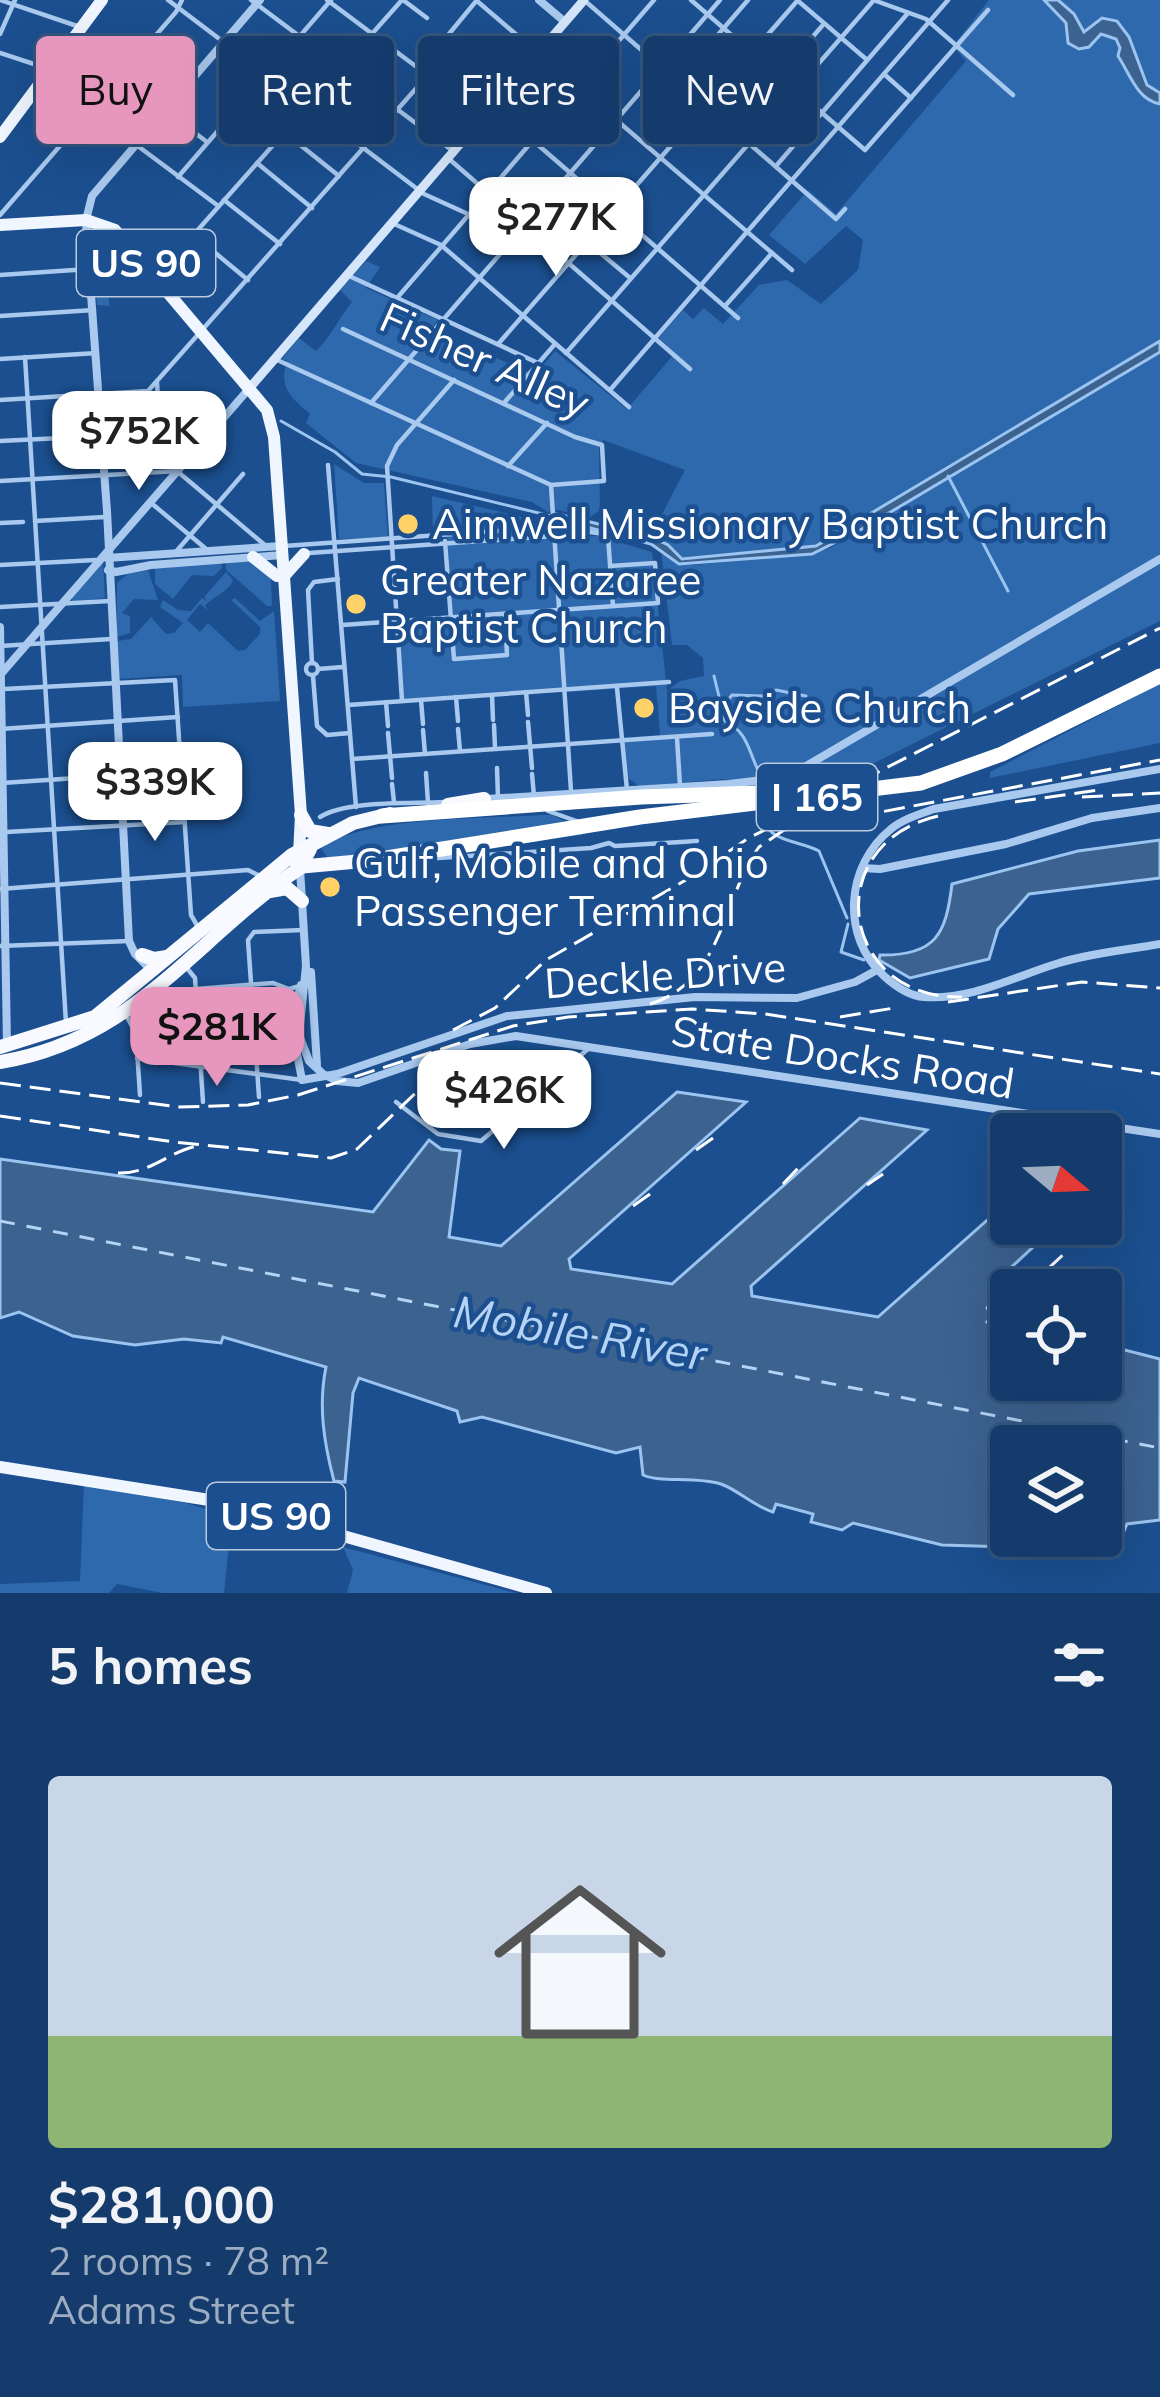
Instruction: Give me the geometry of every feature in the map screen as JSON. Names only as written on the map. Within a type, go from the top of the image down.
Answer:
[{"type":"highway","name":"I 165","points":[[388,811],[717,797],[889,779],[959,763],[999,747],[1160,665]]},
{"type":"highway","name":"I 165","points":[[374,860],[640,817],[921,783],[1002,754],[1160,676]]},
{"type":"highway","points":[[298,852],[304,856],[328,834],[388,811],[491,799]]},
{"type":"highway","points":[[301,815],[310,831],[328,834]]},
{"type":"highway","points":[[278,866],[298,852]]},
{"type":"highway","points":[[50,1049],[49,1037],[128,1012],[298,852]]},
{"type":"highway","points":[[266,886],[278,866],[298,852],[374,860]]},
{"type":"highway","points":[[266,886],[287,888],[302,901]]},
{"type":"highway","points":[[146,963],[166,974],[204,938]]},
{"type":"highway","points":[[146,963],[178,960]]},
{"type":"highway","points":[[2,1053],[50,1049],[138,984],[146,963]]},
{"type":"highway","points":[[128,1012],[154,984],[146,963]]},
{"type":"highway","points":[[9,1028],[26,1041]]},
{"type":"highway","points":[[2,1053],[26,1041],[78,1030]]},
{"type":"main road","points":[[77,34],[102,0]]},
{"type":"main road","points":[[554,36],[584,0]]},
{"type":"main road","points":[[0,137],[36,89]]},
{"type":"main road","points":[[248,389],[461,144]]},
{"type":"main road","name":"US 90","points":[[0,227],[87,223],[117,237],[248,389],[261,411],[268,431],[301,815]]},
{"type":"main road","points":[[249,553],[280,576],[304,554]]},
{"type":"main road","name":"US 90","points":[[280,576],[298,852]]},
{"type":"main road","points":[[289,650],[286,710],[297,761]]},
{"type":"main road","points":[[298,852],[301,815]]},
{"type":"main road","name":"US 90","points":[[0,1467],[222,1502],[546,1593]]},
{"type":"street","points":[[0,0],[14,2],[77,34]]},
{"type":"street","points":[[168,0],[180,4],[219,38]]},
{"type":"street","points":[[301,36],[329,0],[418,68]]},
{"type":"street","points":[[369,36],[402,0],[428,18]]},
{"type":"street","points":[[538,0],[566,22]]},
{"type":"street","points":[[584,0],[643,50]]},
{"type":"street","points":[[619,40],[654,0]]},
{"type":"street","points":[[691,0],[733,36]]},
{"type":"street","points":[[689,36],[720,0]]},
{"type":"street","points":[[717,36],[748,0]]},
{"type":"street","points":[[765,36],[798,0],[867,60]]},
{"type":"street","points":[[817,65],[874,0],[929,22],[1013,95]]},
{"type":"street","points":[[610,390],[948,0]]},
{"type":"street","points":[[227,36],[256,1],[299,36]]},
{"type":"street","points":[[447,36],[477,1],[519,36]]},
{"type":"street","points":[[0,34],[14,2]]},
{"type":"street","points":[[154,36],[180,4]]},
{"type":"street","points":[[817,109],[866,150],[988,10]]},
{"type":"street","points":[[776,166],[908,13]]},
{"type":"street","points":[[814,36],[824,24]]},
{"type":"street","points":[[195,73],[219,46]]},
{"type":"street","points":[[0,53],[36,66]]},
{"type":"street","points":[[884,74],[912,98]]},
{"type":"street","points":[[0,400],[148,391],[418,87]]},
{"type":"street","points":[[619,117],[643,89]]},
{"type":"street","points":[[394,107],[691,369]]},
{"type":"street","points":[[619,123],[793,270]]},
{"type":"street","points":[[178,176],[219,130]]},
{"type":"street","points":[[195,133],[207,142]]},
{"type":"street","points":[[0,215],[61,144]]},
{"type":"street","points":[[146,963],[129,940],[87,223],[92,196],[134,144],[218,206]]},
{"type":"street","points":[[248,280],[196,237],[196,232],[274,144]]},
{"type":"street","points":[[299,144],[340,176]]},
{"type":"street","points":[[359,144],[421,189],[468,214]]},
{"type":"street","points":[[398,298],[529,144]]},
{"type":"street","points":[[537,144],[738,318]]},
{"type":"street","points":[[371,403],[596,144]]},
{"type":"street","points":[[499,343],[672,144]]},
{"type":"street","points":[[566,353],[748,144]]},
{"type":"street","points":[[750,144],[836,219],[845,209]]},
{"type":"street","points":[[257,163],[312,208]]},
{"type":"street","points":[[224,200],[280,244]]},
{"type":"street","points":[[392,223],[441,245],[628,407]]},
{"type":"street","points":[[587,242],[631,279]]},
{"type":"street","points":[[724,306],[772,253]]},
{"type":"street","points":[[0,275],[89,269]]},
{"type":"street","points":[[347,275],[538,363]]},
{"type":"street","points":[[0,316],[92,310]]},
{"type":"street","name":"Fisher Alley","points":[[343,329],[602,445],[604,481],[551,485]]},
{"type":"street","points":[[504,403],[555,344]]},
{"type":"street","points":[[0,359],[94,354]]},
{"type":"street","points":[[25,357],[67,1011],[78,1030]]},
{"type":"street","points":[[274,358],[551,485],[572,794]]},
{"type":"street","points":[[401,701],[386,477],[393,451],[454,380]]},
{"type":"street","points":[[157,382],[160,431]]},
{"type":"street","points":[[1,674],[248,389]]},
{"type":"street","points":[[508,466],[547,422]]},
{"type":"street","points":[[124,433],[215,427]]},
{"type":"street","points":[[190,430],[204,440]]},
{"type":"street","points":[[0,441],[99,436]]},
{"type":"street","points":[[328,465],[356,807]]},
{"type":"street","points":[[162,471],[163,487]]},
{"type":"street","points":[[0,482],[177,471],[252,536],[276,550],[304,554],[337,546]]},
{"type":"street","points":[[174,554],[244,474]]},
{"type":"street","points":[[150,502],[208,551]]},
{"type":"street","points":[[35,521],[105,517]]},
{"type":"street","points":[[0,523],[23,522]]},
{"type":"street","points":[[108,569],[276,550],[445,539],[553,524],[566,531],[608,536],[613,606]]},
{"type":"street","points":[[249,553],[252,536]]},
{"type":"street","points":[[445,539],[454,659],[508,655],[505,614]]},
{"type":"street","points":[[0,566],[106,551],[122,557],[249,553]]},
{"type":"street","points":[[110,596],[125,570],[122,557]]},
{"type":"street","points":[[388,811],[428,803],[770,779],[801,770],[1160,559]]},
{"type":"street","points":[[342,625],[658,603],[655,563],[610,566]]},
{"type":"street","points":[[339,579],[320,580],[308,590],[317,726],[327,735],[350,733]]},
{"type":"street","points":[[0,607],[110,596]]},
{"type":"street","points":[[0,627],[9,1028],[2,1053]]},
{"type":"street","points":[[1,646],[111,639]]},
{"type":"street","points":[[290,671],[345,667]]},
{"type":"street","points":[[1,689],[175,680],[191,914],[204,938]]},
{"type":"street","points":[[348,705],[669,682]]},
{"type":"street","points":[[597,792],[614,804],[624,790],[617,686]]},
{"type":"street","points":[[526,692],[534,796]]},
{"type":"street","points":[[492,695],[495,748]]},
{"type":"street","points":[[456,697],[460,751]]},
{"type":"street","points":[[421,700],[425,754]]},
{"type":"street","points":[[386,702],[392,781],[388,811]]},
{"type":"street","points":[[2,729],[178,717]]},
{"type":"street","points":[[352,759],[712,734]]},
{"type":"street","points":[[676,736],[680,786]]},
{"type":"street","points":[[491,799],[497,768]]},
{"type":"street","points":[[1160,769],[934,809],[892,827],[862,868],[854,896],[859,940],[877,970],[916,996],[936,997],[1010,983],[1058,963],[1160,944]]},
{"type":"street","points":[[2,783],[182,771]]},
{"type":"street","points":[[426,773],[428,803]]},
{"type":"street","points":[[320,817],[356,807],[407,819],[538,810],[569,816],[597,835],[591,848]]},
{"type":"street","points":[[862,868],[880,869],[1006,844],[1060,826],[1160,808]]},
{"type":"street","points":[[374,860],[591,848],[609,843],[616,834],[615,816]]},
{"type":"street","points":[[3,832],[185,822]]},
{"type":"street","points":[[609,843],[697,841]]},
{"type":"street","points":[[137,1058],[302,1080],[290,1022],[306,966],[298,852]]},
{"type":"street","points":[[3,889],[248,870],[266,886]]},
{"type":"street","points":[[259,1096],[250,935],[304,929]]},
{"type":"street","points":[[4,946],[129,940]]},
{"type":"street","points":[[306,948],[318,1078]]},
{"type":"street","points":[[178,960],[195,978],[203,1102]]},
{"type":"street","name":"State Docks Road","points":[[306,966],[301,1042],[309,1061],[328,1078],[358,1082],[494,1037],[516,1036],[1160,1134]]},
{"type":"street","name":"Deckle Drive","points":[[302,1080],[507,1016],[695,997],[797,998],[855,982],[877,970]]},
{"type":"street","points":[[196,989],[274,983],[289,989],[300,986]]},
{"type":"street","points":[[67,1011],[78,1030]]},
{"type":"street","points":[[103,1012],[128,1012],[135,1028],[140,1095]]},
{"type":"street","points":[[396,1102],[438,1134],[481,1141],[588,1049]]},
{"type":"shaded area","points":[[989,0],[1044,0],[1066,23],[1067,38],[1110,34],[1137,89],[1160,104],[1160,341],[816,546],[682,559],[661,542],[658,522],[685,470],[603,440],[599,447],[600,510],[589,518],[356,463],[306,423],[310,414],[288,391],[287,361],[282,359],[299,338],[316,351],[321,346],[352,302],[340,290],[366,261],[380,267],[366,288],[438,320],[431,329],[535,375],[555,351],[627,409],[675,353],[659,338],[683,310],[693,319],[704,308],[723,324],[759,285],[787,280],[821,304],[858,270],[863,240],[846,226],[805,264],[769,235],[808,190],[836,214],[966,61],[953,46]]},
{"type":"shaded area","points":[[1058,0],[1160,0],[1160,93],[1147,85],[1118,21],[1102,18],[1084,33],[1074,14]]},
{"type":"shaded area","points":[[93,233],[116,245],[152,289],[148,291],[133,274],[108,295],[110,306],[97,305]]},
{"type":"shaded area","points":[[1160,352],[1160,621],[844,778],[821,782],[801,770],[728,784],[725,779],[639,786],[628,778],[620,738],[660,735],[656,686],[568,692],[566,687],[403,699],[398,623],[453,619],[447,535],[433,535],[432,496],[544,522],[551,539],[610,535],[611,540],[652,552],[667,691],[680,681],[704,676],[703,658],[687,645],[672,645],[661,549],[679,564],[695,565],[812,554],[830,548]]},
{"type":"shaded area","points":[[334,464],[364,483],[384,483],[388,538],[339,539]]},
{"type":"shaded area","points":[[253,559],[271,579],[272,606],[226,570],[226,563]]},
{"type":"shaded area","points":[[103,561],[105,598],[73,601],[71,598]]},
{"type":"shaded area","points":[[221,562],[214,576],[192,575],[173,599],[155,584],[155,568]]},
{"type":"shaded area","points":[[148,570],[158,600],[134,599],[122,613],[130,616],[130,633],[117,637],[117,583],[129,573]]},
{"type":"shaded area","points":[[226,572],[231,584],[205,606],[209,611],[200,604],[187,620],[200,632],[208,623],[238,651],[260,634],[260,627],[231,600],[235,598],[260,621],[274,611],[280,701],[183,707],[182,675],[117,679],[117,641],[131,639],[151,617],[166,634],[174,633],[183,623],[160,607],[163,600],[178,610],[191,611],[202,598],[207,601],[204,597]]},
{"type":"shaded area","points":[[1160,684],[1160,743],[990,778],[990,772]]},
{"type":"shaded area","points":[[552,815],[582,830],[582,835],[461,851],[327,857],[321,848],[366,830],[395,825]]},
{"type":"shaded area","points":[[84,1484],[186,1503],[232,1517],[224,1593],[162,1593],[117,1584],[109,1593],[0,1593],[0,1584],[80,1581]]},
{"type":"shaded area","points":[[343,1547],[516,1593],[347,1593],[353,1570]]},
{"type":"water","points":[[1044,0],[1058,0],[1084,32],[1102,18],[1117,21],[1129,37],[1147,85],[1160,93],[1160,104],[1135,85],[1118,56],[1116,39],[1101,34],[1089,47],[1079,49],[1068,43],[1066,23]]},
{"type":"water","points":[[1160,341],[1160,352],[812,554],[679,564],[651,544],[556,519],[556,514],[562,515],[651,537],[682,559],[816,546]]},
{"type":"water","points":[[1160,840],[1160,878],[1029,894],[998,929],[989,959],[910,978],[879,960],[880,955],[914,951],[935,939],[946,916],[952,884],[1078,851]]},
{"type":"water","name":"Mobile River","points":[[677,1092],[746,1102],[569,1259],[571,1269],[672,1284],[860,1118],[927,1130],[751,1286],[752,1296],[878,1317],[990,1218],[990,1245],[1035,1245],[1009,1269],[990,1269],[990,1401],[1122,1401],[1122,1349],[1160,1359],[1160,1520],[1127,1524],[1122,1531],[1122,1425],[990,1425],[990,1546],[942,1545],[853,1523],[842,1530],[811,1522],[813,1514],[776,1504],[773,1512],[721,1484],[643,1475],[640,1447],[616,1453],[482,1417],[460,1422],[457,1411],[359,1378],[353,1393],[345,1482],[334,1481],[323,1424],[326,1367],[223,1337],[221,1343],[184,1339],[135,1345],[73,1336],[19,1312],[0,1318],[0,1159],[373,1212],[429,1140],[441,1149],[460,1151],[449,1237],[501,1246]]},
{"type":"waterway","points":[[281,421],[335,452],[362,474],[551,516]]},
{"type":"waterway","points":[[948,476],[1008,591]]},
{"type":"waterway","points":[[714,676],[725,721],[744,738],[761,776]]},
{"type":"waterway","points":[[725,704],[732,695],[764,696],[776,690],[806,696]]},
{"type":"waterway","points":[[763,810],[764,821],[774,834],[819,851],[847,918]]},
{"type":"waterway","points":[[848,924],[841,952],[864,960]]},
{"type":"ferry route","points":[[0,1221],[1160,1448]]},
{"type":"railway","points":[[453,1030],[495,1008],[546,960],[691,877],[747,839],[1160,628]]},
{"type":"railway","points":[[650,1004],[690,981],[714,945],[750,860],[759,847],[784,830],[1160,760]]},
{"type":"railway","points":[[1015,802],[1098,790]]},
{"type":"railway","points":[[1082,797],[1160,793]]},
{"type":"railway","points":[[938,816],[900,832],[874,857],[861,886],[859,918],[869,948],[890,974],[921,991],[962,997]]},
{"type":"railway","points":[[948,1002],[1082,982],[1160,988]]},
{"type":"railway","points":[[840,1017],[894,1008]]},
{"type":"railway","points":[[0,1083],[178,1107],[248,1105],[298,1095],[513,1026],[568,1017],[692,1009],[765,1014],[1160,1074]]},
{"type":"railway","points":[[0,1116],[174,1142],[331,1158],[357,1149],[445,1065],[472,1051]]},
{"type":"railway","points":[[485,1105],[542,1053]]},
{"type":"railway","points":[[696,1150],[713,1138]]},
{"type":"railway","points":[[118,1173],[140,1170],[197,1146]]},
{"type":"railway","points":[[783,1184],[802,1164]]},
{"type":"railway","points":[[867,1185],[883,1174]]},
{"type":"railway","points":[[633,1206],[650,1194]]},
{"type":"railway","points":[[1048,1269],[1065,1253]]},
{"type":"place","name":"Aimwell Missionary Baptist Church","points":[[408,524]]},
{"type":"place","name":"Greater Nazaree Baptist Church","points":[[356,604]]},
{"type":"place","name":"Bayside Church","points":[[644,708]]},
{"type":"place","name":"Gulf, Mobile and Ohio Passenger Terminal","points":[[330,887]]}]
